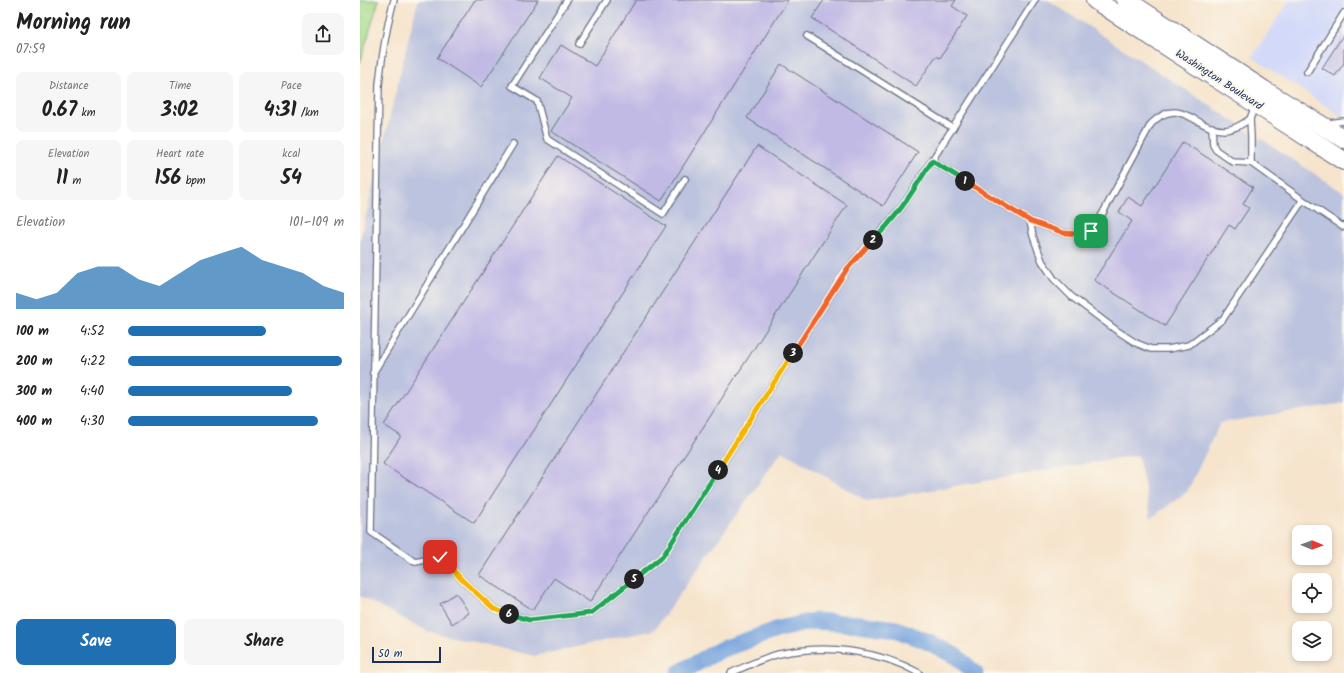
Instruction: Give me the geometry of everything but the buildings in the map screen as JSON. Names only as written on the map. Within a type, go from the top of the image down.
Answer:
[{"type":"main road","name":"Washington Boulevard","points":[[1095,0],[1253,112],[1344,161]]},
{"type":"main road","name":"Washington Boulevard","points":[[1126,0],[1264,90],[1344,139]]},
{"type":"lane","points":[[394,0],[387,26],[379,85],[370,532],[415,562],[440,557],[462,580],[494,609],[529,620],[591,613],[663,556],[847,269],[902,207],[1035,0]]},
{"type":"lane","points":[[567,0],[512,86],[537,101],[547,139],[663,214],[685,179]]},
{"type":"lane","points":[[579,44],[607,0]]},
{"type":"lane","points":[[1307,72],[1344,13]]},
{"type":"lane","points":[[807,36],[953,128]]},
{"type":"lane","points":[[932,161],[1030,221],[1064,233],[1079,234],[1091,231],[1098,222],[1151,124],[1158,117],[1168,113],[1178,112],[1212,127],[1225,130],[1235,128],[1253,112]]},
{"type":"lane","points":[[1251,163],[1253,112]]},
{"type":"lane","points":[[1317,122],[1334,123],[1344,121]]},
{"type":"lane","points":[[1212,127],[1213,145],[1216,150],[1232,162],[1251,163],[1303,200],[1343,227],[1344,226]]},
{"type":"lane","points":[[373,374],[513,144]]},
{"type":"lane","points":[[1030,221],[1033,236],[1042,261],[1054,279],[1072,297],[1136,343],[1151,349],[1168,349],[1189,345],[1223,319],[1303,200]]},
{"type":"lane","points":[[731,673],[778,654],[804,650],[826,649],[874,655],[893,661],[919,673]]},
{"type":"shaded area","points":[[418,0],[1048,0],[1344,193],[1344,403],[1220,423],[1187,492],[1151,518],[1138,455],[867,501],[782,451],[654,630],[535,656],[427,631],[360,596],[360,240]]},
{"type":"shaded area","points":[[1290,0],[1344,0],[1344,118],[1252,57]]},
{"type":"green space","points":[[360,0],[379,0],[360,63]]},
{"type":"waterway","points":[[679,673],[720,650],[779,629],[814,621],[859,624],[896,629],[929,642],[957,657],[975,673]]},
{"type":"route","points":[[440,557],[462,580],[494,609],[529,620],[591,613],[663,556],[847,269],[902,207],[932,161],[1030,221],[1064,233],[1079,234],[1091,231]]}]
